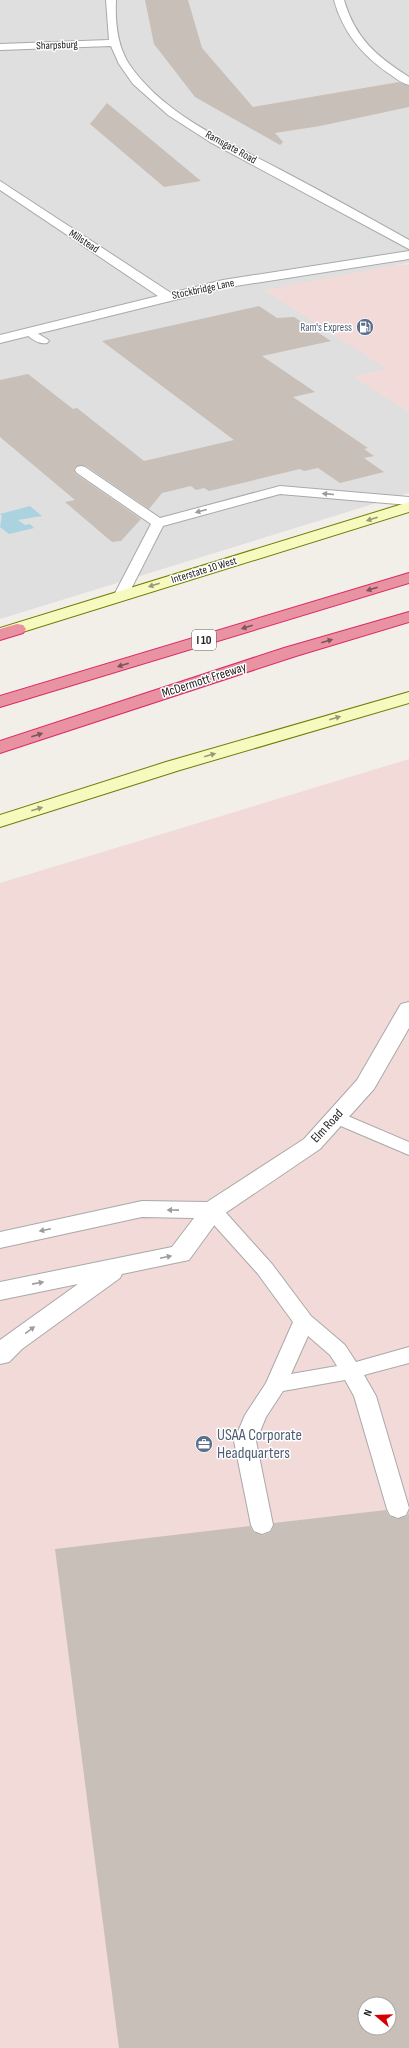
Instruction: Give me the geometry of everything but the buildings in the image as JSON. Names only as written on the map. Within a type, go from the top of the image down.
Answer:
[{"type":"highway","name":"I 10","points":[[0,702],[409,578]]},
{"type":"highway","name":"McDermott Freeway","points":[[0,747],[290,652],[409,616]]},
{"type":"highway","points":[[0,635],[17,629]]},
{"type":"main road","name":"Interstate 10 West","points":[[17,629],[121,595],[409,507]]},
{"type":"main road","points":[[0,821],[173,766],[409,696]]},
{"type":"street","name":"Ramsgate Road","points":[[111,0],[110,16],[114,43],[124,64],[148,94],[184,121],[409,245]]},
{"type":"street","points":[[339,0],[347,26],[361,45],[382,64],[409,82]]},
{"type":"street","name":"Sharpsburg","points":[[0,47],[114,43]]},
{"type":"street","name":"Millstead","points":[[0,185],[169,297]]},
{"type":"street","name":"Stockbridge Lane","points":[[0,339],[223,284],[409,255]]},
{"type":"street","name":"Elm Road","points":[[212,1210],[312,1144],[366,1084],[409,1010]]},
{"type":"street","points":[[0,1240],[142,1209],[212,1210]]},
{"type":"street","points":[[0,1291],[180,1254],[212,1210]]},
{"type":"street","points":[[0,1355],[19,1338],[119,1267]]},
{"type":"lane","points":[[30,332],[43,341]]},
{"type":"lane","points":[[81,470],[158,523]]},
{"type":"lane","points":[[121,595],[158,523],[280,490],[409,501]]},
{"type":"lane","points":[[336,1117],[409,1149]]},
{"type":"lane","points":[[212,1210],[265,1269],[304,1321],[338,1350],[365,1396],[398,1509]]},
{"type":"lane","points":[[262,1525],[245,1441],[256,1415],[276,1385],[304,1321]]},
{"type":"lane","points":[[276,1385],[351,1371],[409,1355]]},
{"type":"shaded area","points":[[0,0],[409,0],[409,263],[396,265],[387,369],[355,377],[409,412],[409,493],[0,619]]},
{"type":"shaded area","name":"Ram's Express","points":[[409,264],[409,412],[354,377],[387,369],[264,290],[396,265]]},
{"type":"shaded area","name":"USAA Corporate Headquarters","points":[[409,759],[409,2048],[0,2048],[0,883]]},
{"type":"water","points":[[30,506],[42,516],[18,520],[25,525],[30,524],[34,528],[9,534],[0,527],[2,516],[0,514]]},
{"type":"place","name":"Ram's Express","points":[[365,327]]},
{"type":"place","name":"USAA Corporate Headquarters","points":[[204,1444]]}]
